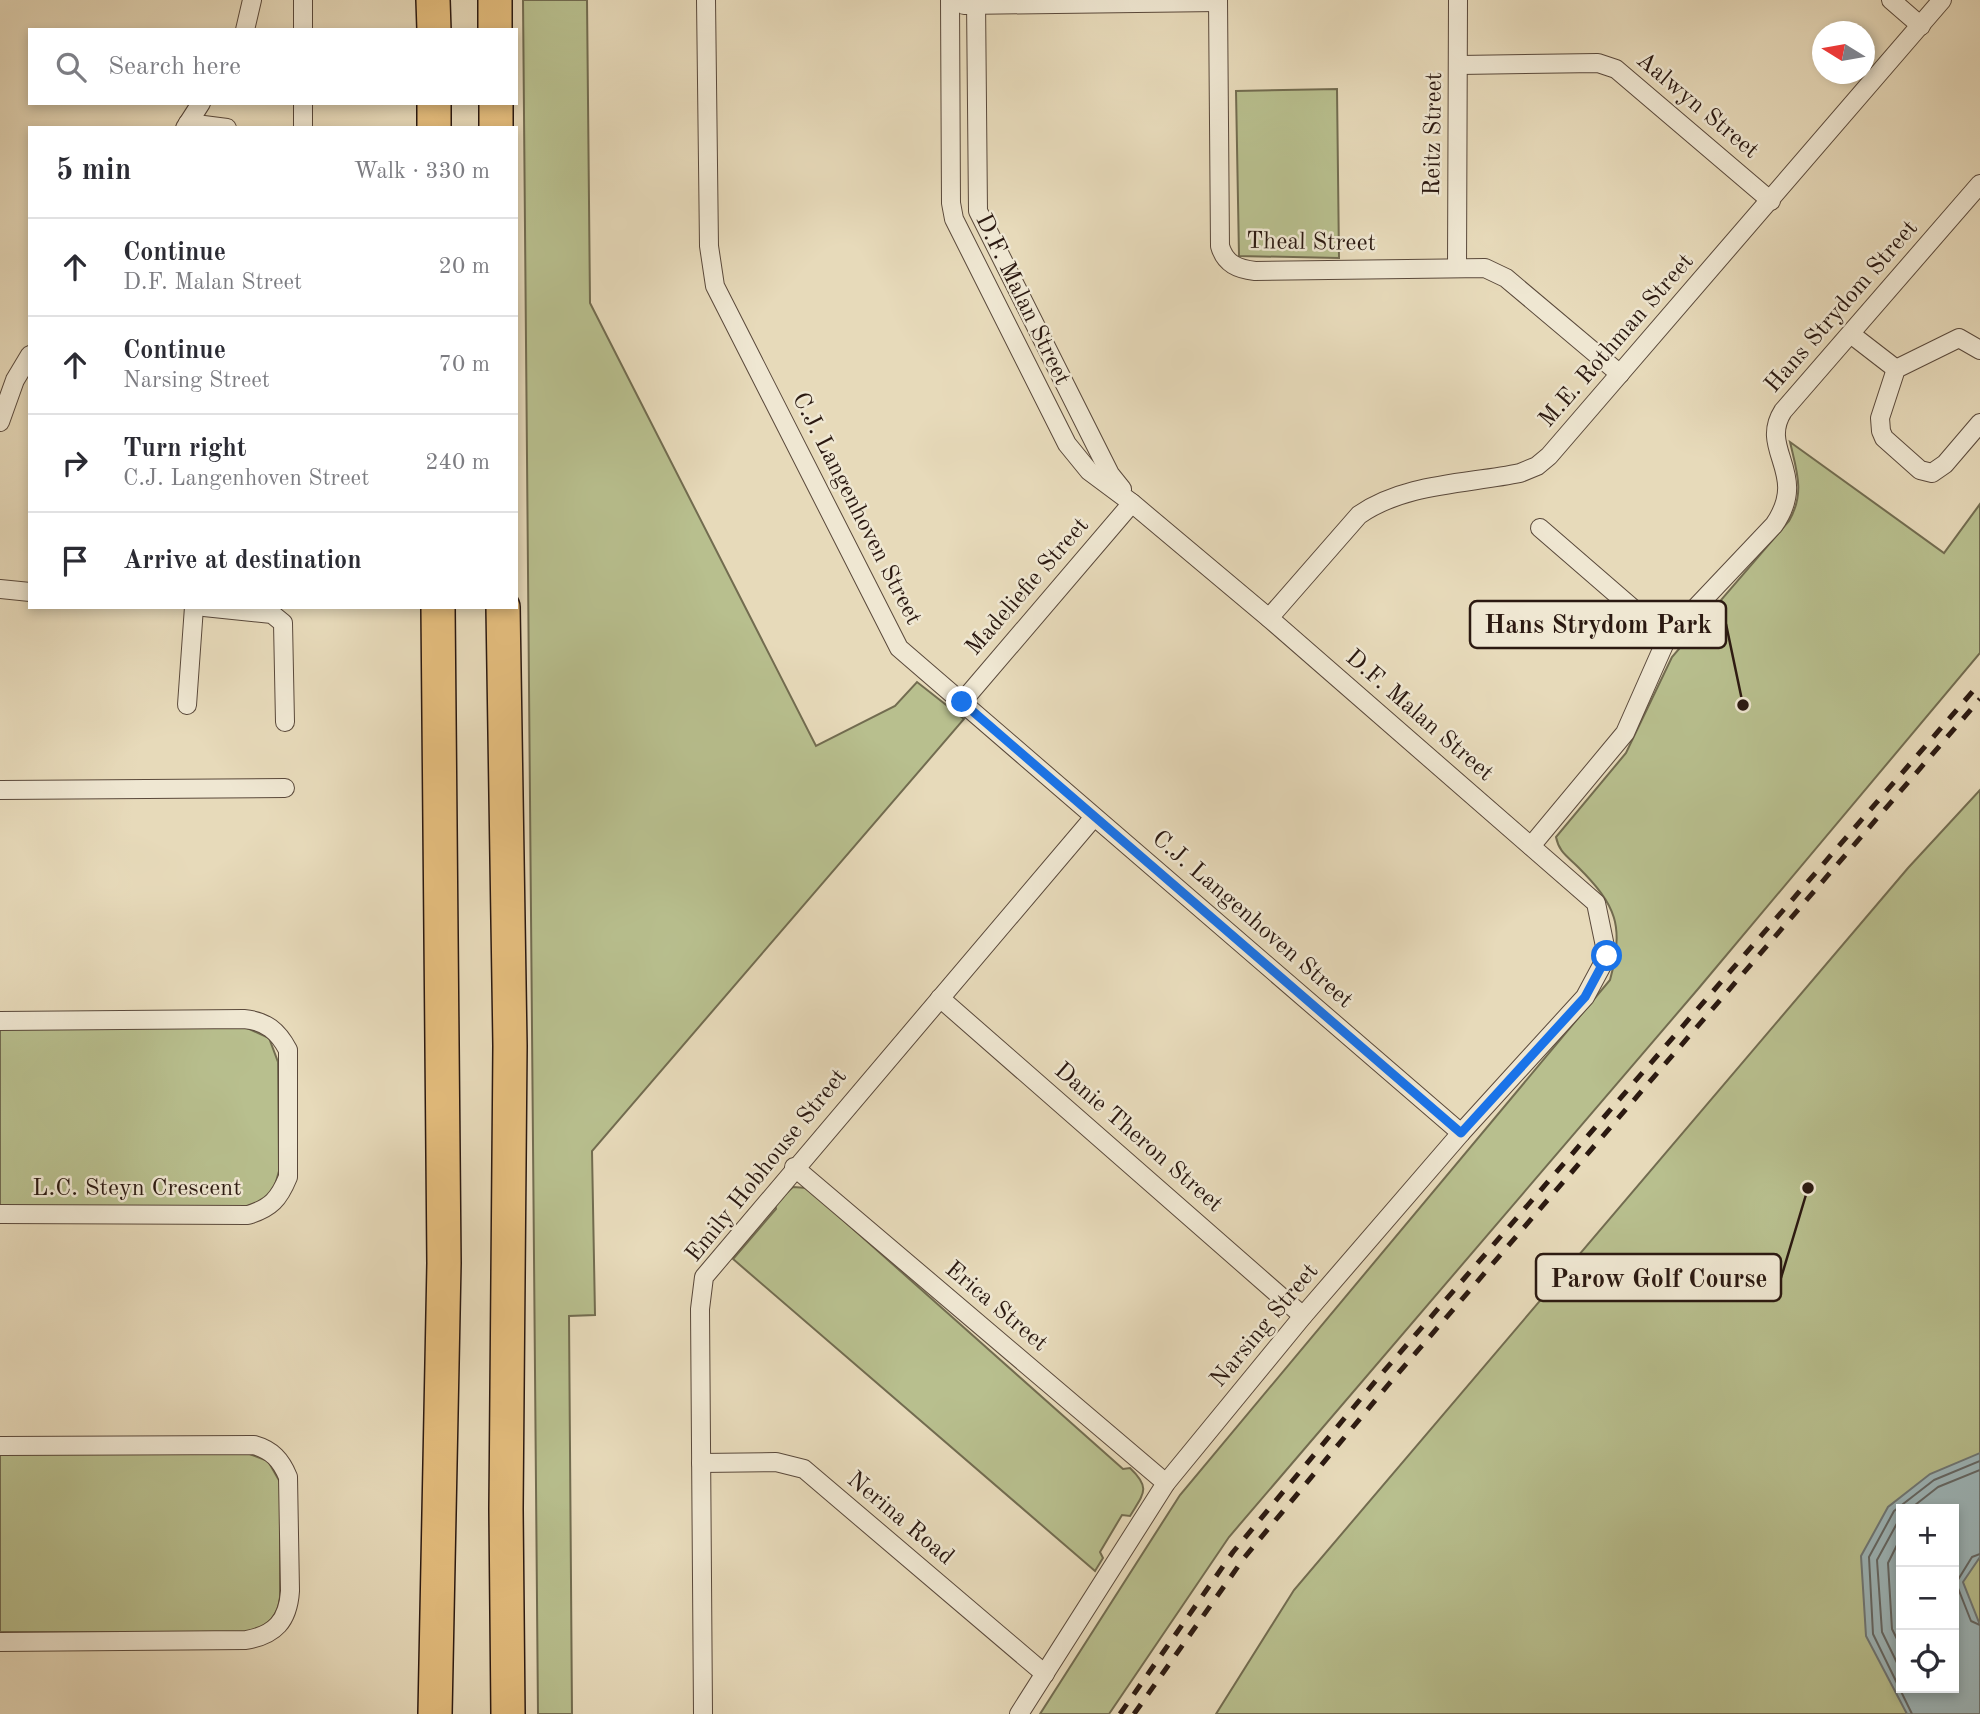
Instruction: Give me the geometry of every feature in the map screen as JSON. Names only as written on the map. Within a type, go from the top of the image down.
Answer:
[{"type":"highway","points":[[433,0],[433,28]]},
{"type":"highway","points":[[495,0],[495,28]]},
{"type":"highway","points":[[434,105],[434,126]]},
{"type":"highway","points":[[496,105],[496,126]]},
{"type":"highway","points":[[435,1714],[444,1263],[438,609]]},
{"type":"highway","points":[[503,609],[510,1046],[508,1714]]},
{"type":"highway","points":[[442,1363],[446,1714]]},
{"type":"street","points":[[246,28],[252,0]]},
{"type":"street","points":[[303,0],[303,28]]},
{"type":"street","name":"C.J. Langenhoven Street","points":[[705,0],[709,246],[715,286],[899,648],[1461,1133]]},
{"type":"street","name":"Reitz Street","points":[[1457,268],[1458,0]]},
{"type":"street","points":[[1891,0],[1921,26]]},
{"type":"street","name":"M.E. Rothman Street","points":[[1269,618],[1367,510],[1407,492],[1507,475],[1538,466],[1771,201],[1942,0]]},
{"type":"street","points":[[950,3],[1218,1]]},
{"type":"street","name":"Theal Street","points":[[1218,1],[1223,256],[1232,265],[1255,271],[1457,268],[1498,271],[1620,374]]},
{"type":"street","name":"D.F. Malan Street","points":[[976,2],[978,211],[1110,474],[1132,503]]},
{"type":"street","name":"D.F. Malan Street","points":[[950,3],[951,203],[955,222],[1067,444],[1089,471],[1132,503],[1269,618],[1596,903],[1607,956],[1585,997]]},
{"type":"street","name":"Aalwyn Street","points":[[1459,65],[1598,63],[1616,69],[1771,201]]},
{"type":"street","points":[[186,126],[200,105]]},
{"type":"street","points":[[303,105],[303,126]]},
{"type":"street","name":"Hans Strydom Street","points":[[1531,846],[1625,733],[1667,638],[1774,525],[1785,509],[1790,486],[1775,423],[1980,184]]},
{"type":"street","points":[[955,222],[978,211]]},
{"type":"street","points":[[1852,335],[1896,369]]},
{"type":"street","points":[[1980,350],[1959,338],[1896,369],[1880,418],[1884,438],[1920,470],[1937,471],[1980,423]]},
{"type":"street","points":[[0,422],[15,380],[28,358]]},
{"type":"street","name":"Madeliefie Street","points":[[962,702],[1132,503]]},
{"type":"street","points":[[1540,528],[1667,638]]},
{"type":"street","points":[[0,589],[28,592]]},
{"type":"street","points":[[187,705],[194,609]]},
{"type":"street","points":[[223,609],[272,614],[283,623],[285,722]]},
{"type":"street","points":[[0,790],[285,788]]},
{"type":"street","name":"Emily Hobhouse Street","points":[[703,1714],[701,1289],[708,1269],[1094,817]]},
{"type":"street","name":"Narsing Street","points":[[1019,1714],[1166,1483],[1303,1316],[1461,1133],[1585,997]]},
{"type":"street","name":"Danie Theron Street","points":[[940,998],[1303,1316]]},
{"type":"street","name":"L.C. Steyn Crescent","points":[[0,1021],[244,1019],[267,1024],[288,1050],[288,1177],[281,1195],[268,1209],[248,1215],[0,1214]]},
{"type":"street","name":"Erica Street","points":[[794,1167],[1166,1483]]},
{"type":"street","points":[[0,1446],[254,1445],[266,1448],[283,1465],[288,1477],[290,1591],[289,1608],[279,1625],[264,1637],[246,1640],[0,1642]]},
{"type":"street","name":"Nerina Road","points":[[701,1463],[776,1462],[792,1463],[804,1469],[1045,1674]]},
{"type":"green space","points":[[523,0],[587,0],[590,303],[816,746],[895,706],[917,682],[964,719],[592,1151],[595,1315],[569,1316],[572,1714],[538,1714]]},
{"type":"green space","points":[[1337,89],[1339,258],[1239,256],[1236,91]]},
{"type":"green space","points":[[1790,442],[1944,553],[1980,504],[1980,653],[1698,989],[1229,1537],[1109,1714],[1040,1714],[1180,1495],[1610,980],[1617,945],[1614,918],[1601,893],[1564,854],[1556,837],[1626,753],[1672,657],[1789,521],[1798,492]]},
{"type":"green space","points":[[1980,790],[1980,1714],[1216,1714],[1294,1590],[1908,868]]},
{"type":"green space","points":[[245,1027],[269,1038],[278,1062],[279,1171],[274,1189],[262,1201],[248,1206],[0,1207],[0,1028]]},
{"type":"green space","points":[[793,1187],[807,1188],[1123,1469],[1130,1468],[1137,1475],[1143,1486],[1142,1496],[1130,1516],[1122,1515],[1100,1552],[1103,1558],[1095,1571],[733,1259],[776,1209],[775,1203]]},
{"type":"green space","points":[[247,1453],[268,1461],[280,1482],[280,1597],[277,1610],[267,1623],[250,1632],[0,1632],[0,1454]]},
{"type":"water","points":[[1980,1453],[1980,1557],[1963,1582],[1980,1625],[1980,1714],[1907,1714],[1866,1636],[1861,1556],[1888,1507],[1930,1474]]},
{"type":"railway","points":[[1120,1714],[1233,1552],[1378,1378],[1980,683]]},
{"type":"railway","points":[[1134,1714],[1244,1558],[1388,1385],[1980,699]]},
{"type":"place","name":"Hans Strydom Park","points":[[1743,705]]},
{"type":"place","name":"Parow Golf Course","points":[[1808,1188]]},
{"type":"route","points":[[962,702],[1461,1133],[1585,997],[1607,956]]}]
